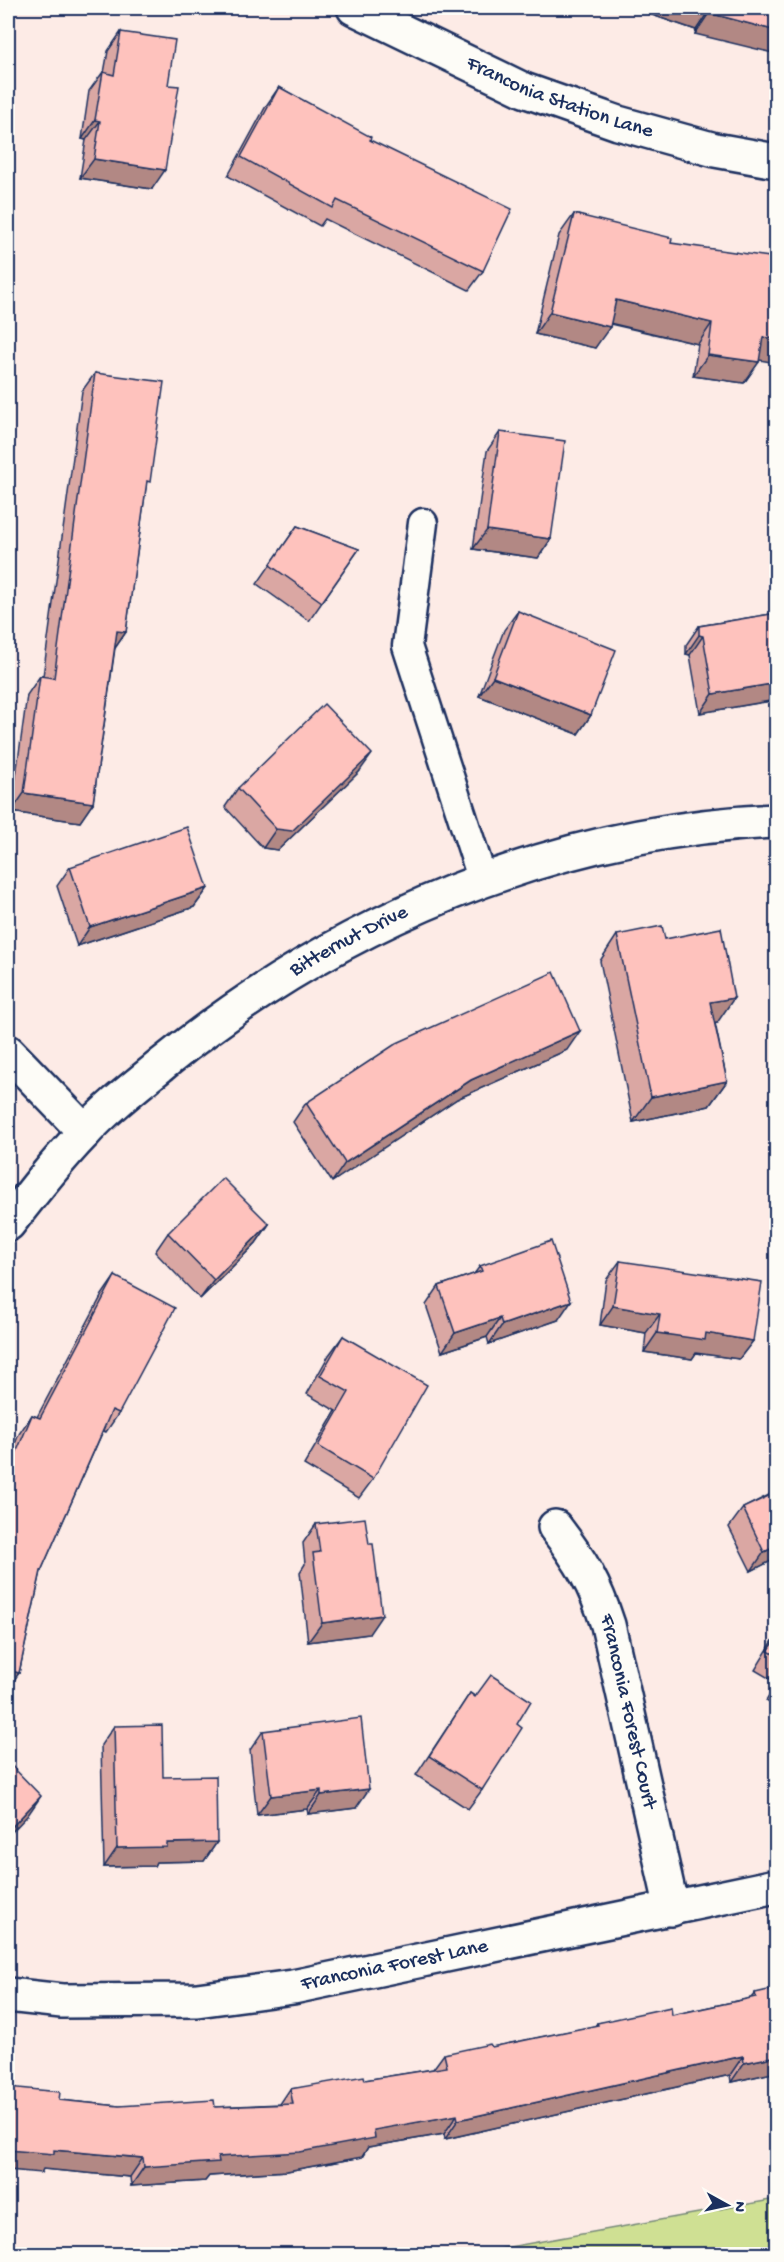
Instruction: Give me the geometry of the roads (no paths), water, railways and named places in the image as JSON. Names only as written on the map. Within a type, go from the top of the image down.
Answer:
[{"type":"street","name":"Franconia Station Lane","points":[[354,8],[524,90],[618,123],[715,150],[777,161]]},
{"type":"street","name":"Bitternut Drive","points":[[8,1224],[38,1185],[85,1132],[137,1085],[195,1037],[237,1007],[321,954],[448,894],[550,858],[639,837],[737,823],[777,821]]},
{"type":"street","points":[[8,1052],[85,1132]]},
{"type":"street","name":"Franconia Forest Court","points":[[555,1527],[580,1561],[598,1595],[608,1625],[672,1909]]},
{"type":"street","name":"Franconia Forest Lane","points":[[8,1995],[62,2001],[197,2000],[293,1987],[777,1886]]},
{"type":"lane","points":[[423,523],[407,646],[483,881]]}]
